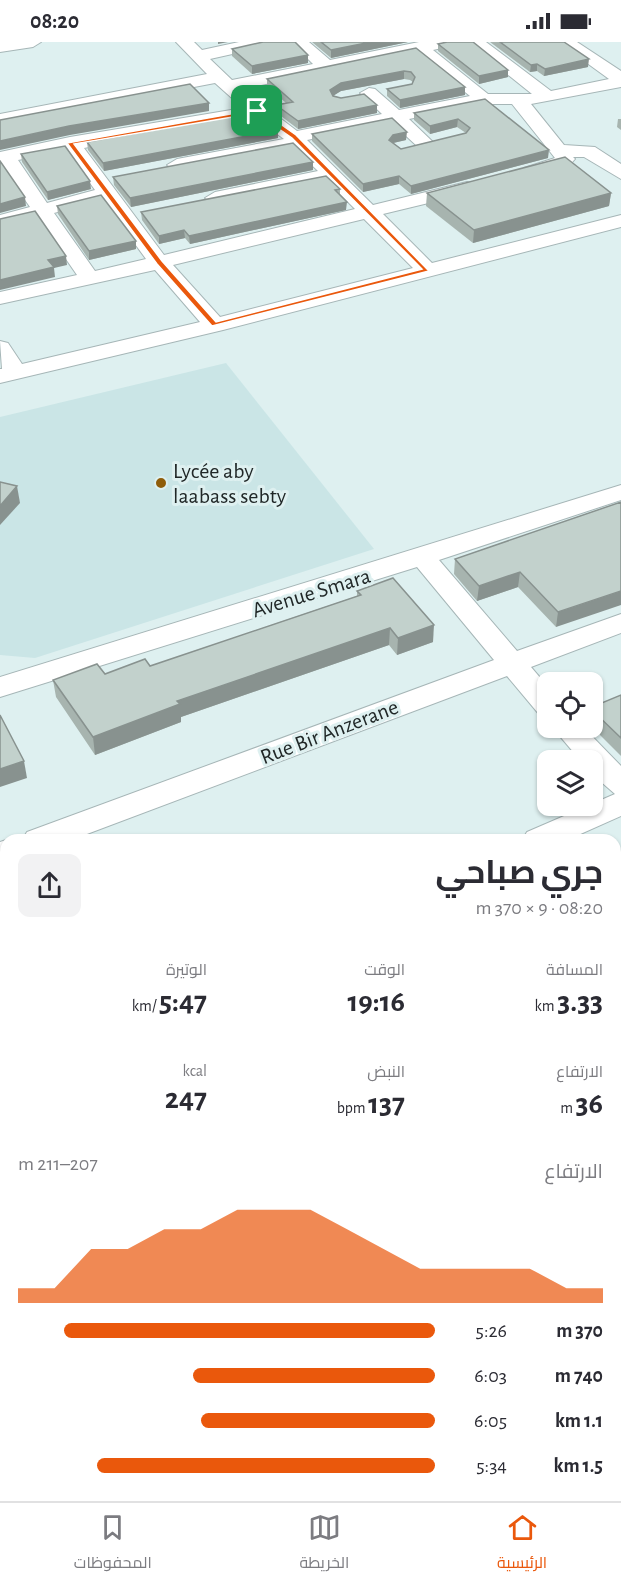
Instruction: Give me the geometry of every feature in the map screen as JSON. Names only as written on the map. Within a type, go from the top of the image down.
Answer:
[{"type":"street","points":[[0,47],[33,42]]},
{"type":"street","points":[[184,42],[257,111],[296,139],[329,175],[427,270]]},
{"type":"street","points":[[200,56],[262,42]]},
{"type":"street","points":[[298,42],[325,65]]},
{"type":"street","points":[[0,119],[325,65],[445,42]]},
{"type":"street","points":[[475,42],[548,97]]},
{"type":"street","points":[[572,46],[597,44]]},
{"type":"street","points":[[572,46],[621,80]]},
{"type":"street","points":[[419,47],[484,99]]},
{"type":"street","points":[[156,169],[484,99],[519,101],[548,97],[621,80]]},
{"type":"street","points":[[350,96],[377,91],[425,143]]},
{"type":"street","points":[[507,178],[564,162],[565,159],[519,101]]},
{"type":"street","points":[[90,279],[44,209],[3,158],[70,143],[257,111]]},
{"type":"street","points":[[400,149],[447,138]]},
{"type":"street","points":[[70,143],[160,262],[214,325]]},
{"type":"street","points":[[560,151],[588,151],[621,173]]},
{"type":"street","points":[[192,202],[329,175]]},
{"type":"street","points":[[0,221],[44,209],[102,187],[121,176]]},
{"type":"street","points":[[0,298],[369,213],[484,183]]},
{"type":"street","points":[[124,216],[147,212]]},
{"type":"street","points":[[0,348],[8,374],[214,325],[621,221]]},
{"type":"street","name":"Avenue Smara","points":[[0,687],[422,557],[621,492]]},
{"type":"street","points":[[422,557],[537,694]]},
{"type":"street","name":"Rue Bir Anzerane","points":[[54,834],[621,622]]},
{"type":"street","points":[[576,738],[621,785]]},
{"type":"street","points":[[552,834],[621,804]]},
{"type":"shaded area","name":"Lycée aby laabass sebty","points":[[226,363],[374,549],[35,658],[0,655],[0,417]]},
{"type":"building","points":[[263,42],[295,42],[308,55],[252,66],[232,49]]},
{"type":"building","points":[[321,42],[371,42],[331,50]]},
{"type":"building","points":[[473,42],[508,70],[479,76],[438,44]]},
{"type":"building","points":[[500,42],[564,42],[589,59],[545,69],[537,64],[531,65]]},
{"type":"building","points":[[416,48],[465,87],[400,100],[387,89],[412,84],[415,77],[411,72],[404,71],[341,83],[330,90],[333,96],[341,98],[364,94],[377,105],[298,121],[276,105],[293,102],[267,79]]},
{"type":"building","points":[[190,84],[209,103],[69,126],[0,141],[0,120]]},
{"type":"building","points":[[485,99],[549,150],[411,186],[399,176],[363,184],[312,134],[392,118],[407,132],[393,135],[389,140],[401,149],[466,133],[470,128],[458,119],[430,126],[414,113]]},
{"type":"building","points":[[253,112],[278,130],[103,163],[87,142]]},
{"type":"building","points":[[293,143],[313,162],[130,198],[113,177]]},
{"type":"building","points":[[65,146],[90,181],[47,192],[21,154]]},
{"type":"building","points":[[565,157],[611,193],[474,230],[427,193]]},
{"type":"building","points":[[0,161],[25,197],[0,204]]},
{"type":"building","points":[[326,176],[340,189],[335,190],[347,202],[189,236],[184,230],[159,236],[141,212]]},
{"type":"building","points":[[101,195],[136,241],[89,251],[57,206]]},
{"type":"building","points":[[35,211],[66,256],[48,260],[54,267],[0,280],[0,219]]},
{"type":"building","points":[[0,482],[17,486],[0,506]]},
{"type":"building","points":[[621,502],[621,591],[558,612],[520,572],[479,586],[455,559]]},
{"type":"building","points":[[393,578],[434,625],[398,638],[390,628],[177,701],[180,704],[93,737],[53,680],[97,664],[105,674],[145,659],[150,666],[361,595],[357,591]]},
{"type":"building","points":[[621,695],[621,738],[603,721],[603,702]]},
{"type":"building","points":[[0,715],[24,761],[0,769]]},
{"type":"place","name":"Lycée aby laabass sebty","points":[[161,483]]},
{"type":"route","points":[[257,111],[294,137],[329,175],[427,270],[214,325],[160,262],[70,143],[257,111]]}]
